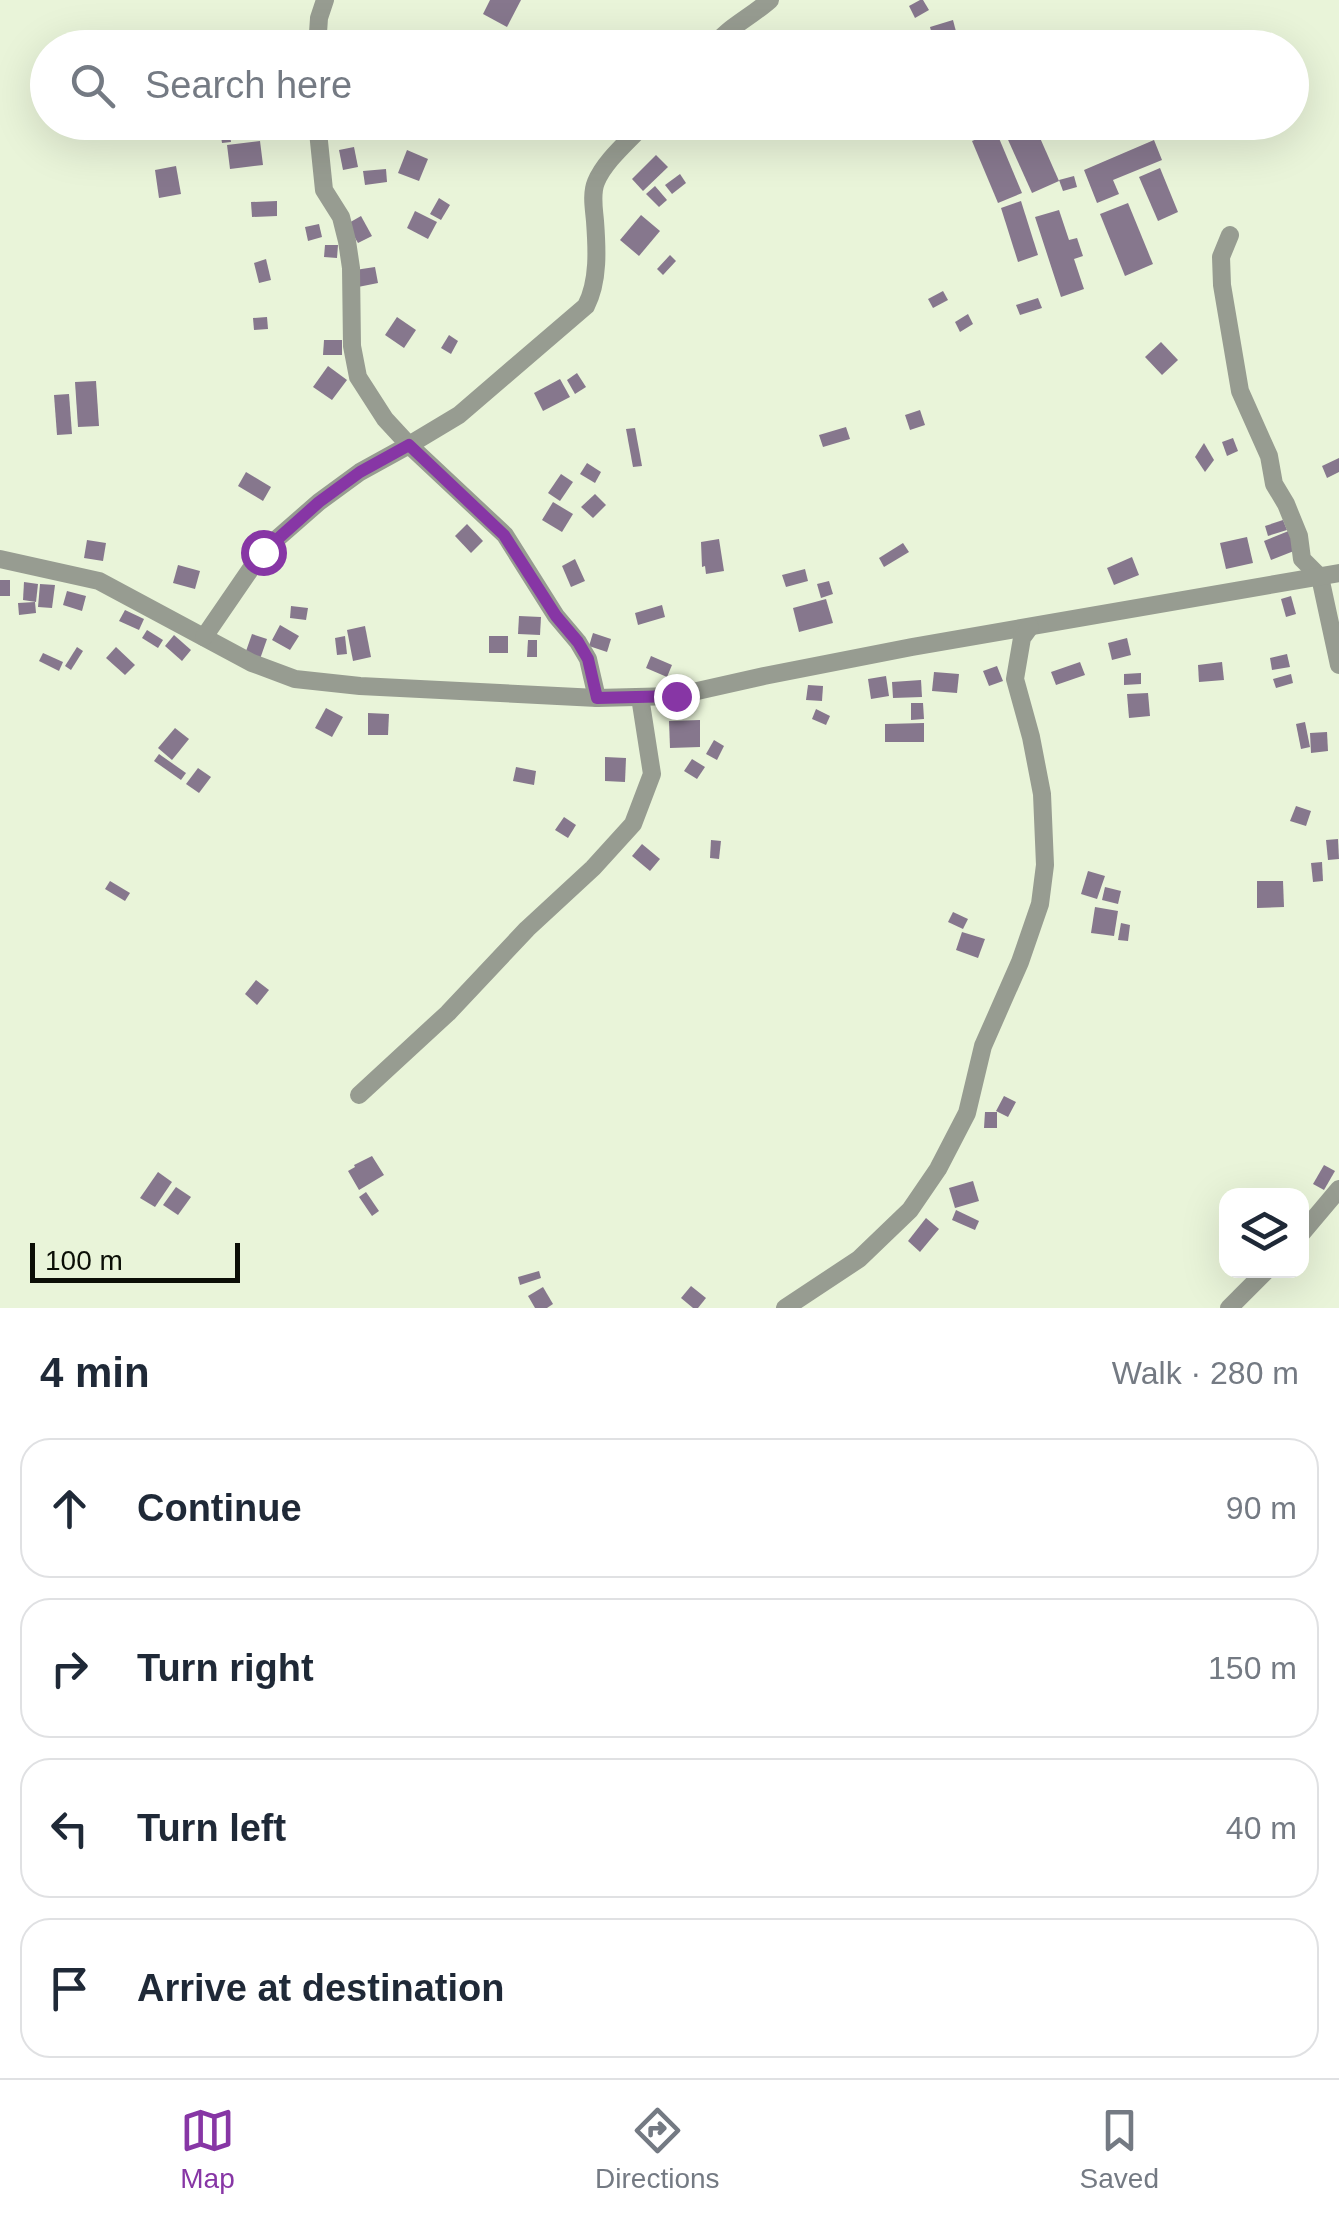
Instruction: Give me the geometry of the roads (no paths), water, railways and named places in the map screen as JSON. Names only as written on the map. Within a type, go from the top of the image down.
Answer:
[{"type":"street","points":[[319,30],[325,0]]},
{"type":"street","points":[[730,30],[770,0]]},
{"type":"street","points":[[319,140],[324,190],[341,218],[347,241],[352,346],[358,377],[385,419],[409,445],[504,535],[588,659],[597,698]]},
{"type":"street","points":[[204,637],[263,552],[319,502],[360,472],[459,415],[586,306],[593,293],[596,181],[631,140]]},
{"type":"street","points":[[1230,235],[1220,256],[1224,308],[1240,391],[1270,456],[1274,484],[1299,536],[1302,559],[1330,575]]},
{"type":"street","points":[[0,559],[99,580],[252,663],[295,679],[597,698],[676,696],[875,654],[1330,575]]},
{"type":"street","points":[[1330,575],[1339,665]]},
{"type":"street","points":[[785,1308],[859,1259],[910,1210],[938,1169],[967,1112],[983,1046],[1020,962],[1040,904],[1045,865],[1042,794],[1015,679],[1022,638],[1030,627]]},
{"type":"street","points":[[358,1094],[448,1013],[633,824],[652,774],[640,697]]},
{"type":"street","points":[[1309,1225],[1339,1189]]},
{"type":"street","points":[[1229,1308],[1259,1278]]}]
